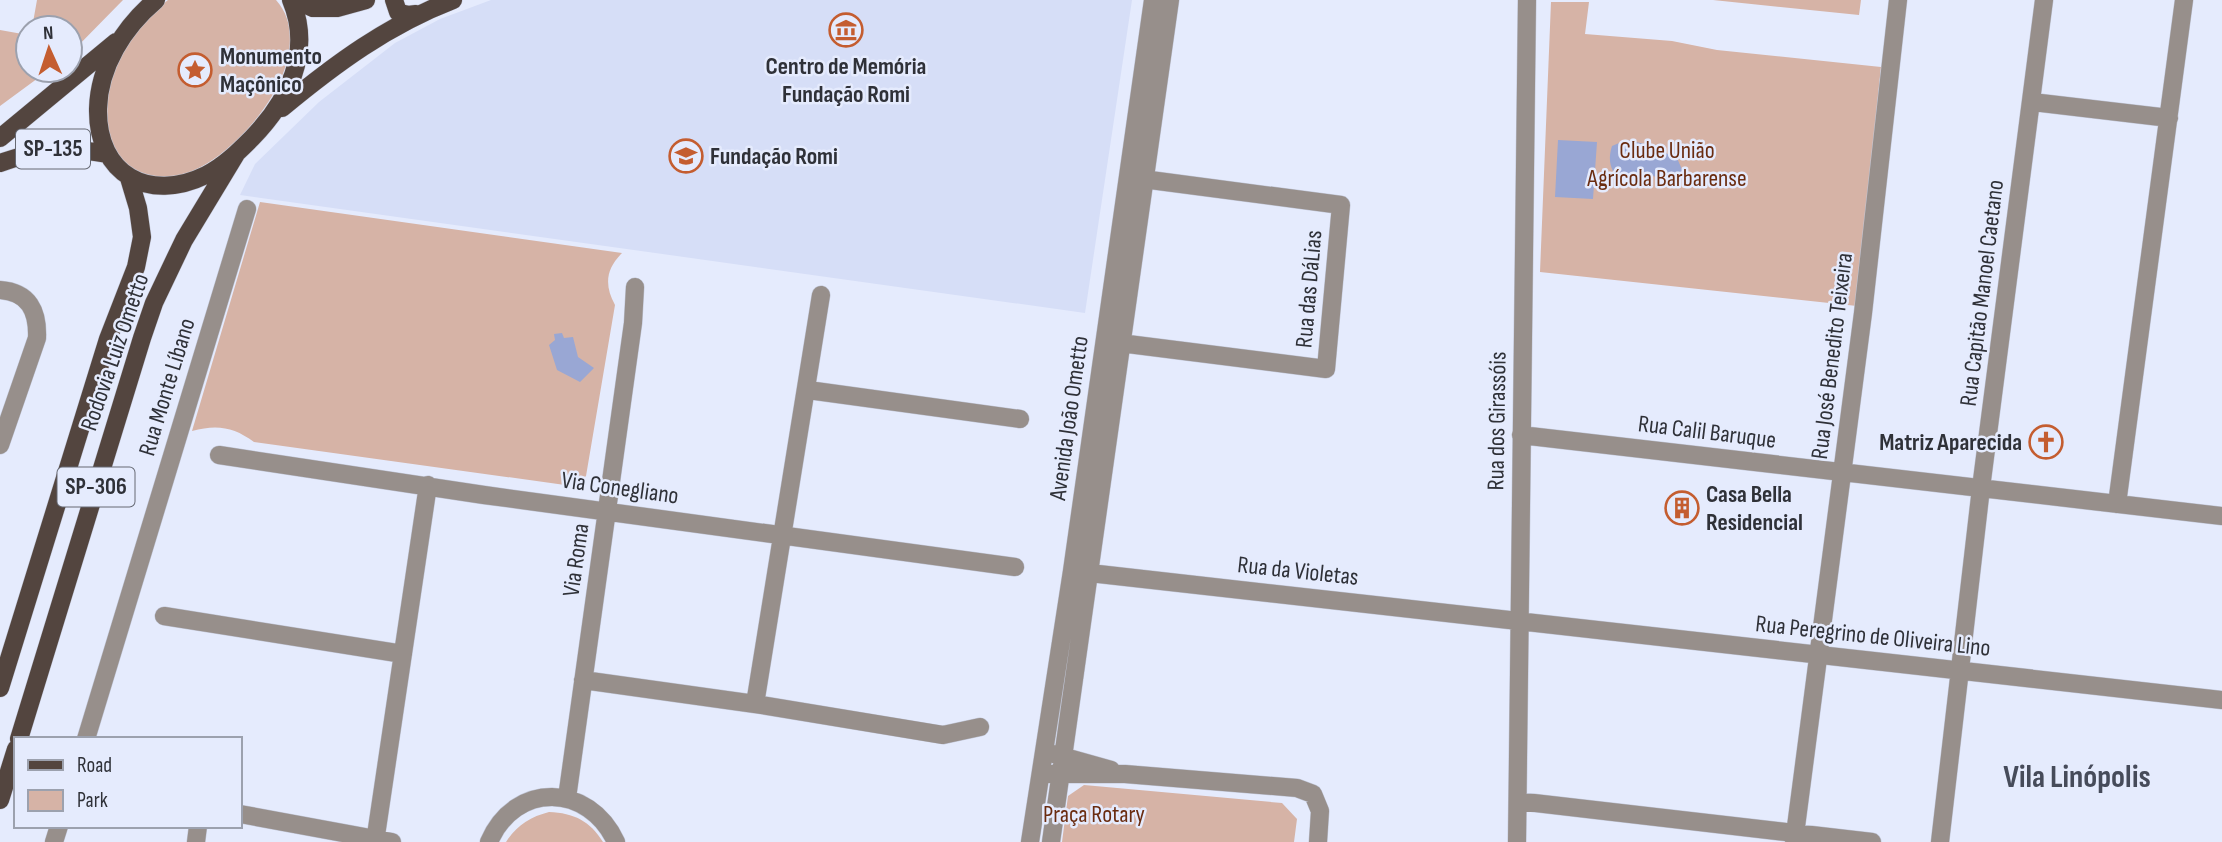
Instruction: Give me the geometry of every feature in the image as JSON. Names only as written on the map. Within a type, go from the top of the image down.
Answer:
[{"type":"main road","name":"SP-306","points":[[156,0],[131,22],[119,40],[105,73],[98,104],[100,132],[107,154],[129,178],[153,185],[185,183],[209,173],[236,154],[274,114],[286,95],[298,55],[300,31],[294,0]]},
{"type":"main road","points":[[294,0],[313,8],[337,8],[366,0]]},
{"type":"main road","points":[[394,0],[398,12],[416,14]]},
{"type":"main road","points":[[274,114],[358,50],[416,14],[453,0]]},
{"type":"main road","name":"SP-135","points":[[0,138],[119,40]]},
{"type":"main road","name":"SP-135","points":[[0,163],[54,149],[107,154]]},
{"type":"main road","name":"Rodovia Luiz Ometto","points":[[20,737],[150,315],[184,240],[236,154]]},
{"type":"main road","name":"Rodovia Luiz Ometto","points":[[0,688],[108,340],[136,267],[141,230],[129,178]]},
{"type":"main road","points":[[0,800],[14,755]]},
{"type":"street","name":"Avenida João Ometto","points":[[1051,842],[1123,344],[1153,0]]},
{"type":"street","name":"Avenida João Ometto","points":[[1030,842],[1104,342],[1170,0]]},
{"type":"street","name":"Rua dos Girassóis","points":[[1517,842],[1527,0]]},
{"type":"street","name":"Rua José Benedito Teixeira","points":[[1795,837],[1863,313],[1898,0]]},
{"type":"street","name":"Rua Capitão Manoel Caetano","points":[[1940,842],[2044,0]]},
{"type":"street","points":[[2117,503],[2184,0]]},
{"type":"street","points":[[2032,102],[2169,118]]},
{"type":"street","name":"Rua das DáLias","points":[[1104,342],[1326,369],[1340,205],[1136,178]]},
{"type":"street","name":"Rua Monte Líbano","points":[[87,737],[247,209]]},
{"type":"street","name":"Via Roma","points":[[568,798],[633,323],[635,287]]},
{"type":"street","points":[[0,289],[23,295],[36,313],[37,338],[0,445]]},
{"type":"street","points":[[755,704],[821,295]]},
{"type":"street","points":[[807,390],[1020,419]]},
{"type":"street","name":"Rua Calil Baruque","points":[[1521,435],[2222,516]]},
{"type":"street","name":"Via Conegliano","points":[[219,454],[1016,567]]},
{"type":"street","points":[[242,814],[381,841],[403,654],[428,485]]},
{"type":"street","name":"Rua da Violetas","points":[[1072,571],[1519,620]]},
{"type":"street","points":[[164,616],[403,654]]},
{"type":"street","name":"Rua Peregrino de Oliveira Lino","points":[[1519,620],[2222,700]]},
{"type":"street","points":[[583,680],[755,704],[943,735],[980,727]]},
{"type":"street","points":[[1043,752],[1064,755],[1125,774]]},
{"type":"street","points":[[1040,773],[1125,774],[1297,788],[1313,794],[1320,811],[1318,842]]},
{"type":"street","points":[[489,842],[498,823],[512,810],[529,800],[548,797],[568,798],[583,804],[608,826],[616,842]]},
{"type":"street","points":[[1518,801],[1795,837],[1872,842]]},
{"type":"shaded area","name":"Fundação Romi","points":[[491,0],[1132,0],[1085,313],[240,195],[255,164],[319,102],[395,43],[440,19]]},
{"type":"green space","points":[[37,0],[123,0],[84,40],[84,14],[34,14]]},
{"type":"green space","points":[[168,0],[276,0],[289,24],[289,51],[280,80],[264,108],[242,135],[218,156],[192,171],[164,178],[137,172],[115,156],[108,139],[105,101],[119,57],[128,39]]},
{"type":"green space","points":[[1713,0],[1861,0],[1859,15]]},
{"type":"green space","name":"Clube União Agrícola Barbarense","points":[[1551,2],[1589,2],[1585,34],[1672,41],[1717,50],[1881,67],[1857,306],[1540,272]]},
{"type":"green space","points":[[0,30],[14,32],[14,84],[30,84],[0,106]]},
{"type":"green space","points":[[260,202],[622,253],[608,278],[609,291],[615,305],[586,476],[577,484],[565,485],[254,442],[225,428],[192,431]]},
{"type":"green space","name":"Praça Rotary","points":[[1084,785],[1282,803],[1297,819],[1294,842],[1062,842],[1068,796]]},
{"type":"green space","points":[[549,812],[566,814],[580,820],[593,829],[603,842],[506,842],[524,822]]},
{"type":"water","points":[[1558,140],[1597,142],[1593,199],[1555,197]]},
{"type":"water","points":[[1626,140],[1645,144],[1677,158],[1684,174],[1667,185],[1649,173],[1640,172],[1622,184],[1613,170],[1610,157],[1612,146]]},
{"type":"water","points":[[562,333],[564,338],[573,337],[578,357],[594,368],[580,382],[557,370],[549,345],[555,340],[554,334]]},
{"type":"place","name":"Centro de Memória Fundação Romi","points":[[846,30]]},
{"type":"place","name":"Monumento Maçônico","points":[[195,70]]},
{"type":"place","name":"Fundação Romi","points":[[686,156]]},
{"type":"place","name":"Matriz Aparecida","points":[[2046,442]]},
{"type":"place","name":"Casa Bella Residencial","points":[[1682,508]]},
{"type":"district","name":"Vila Linópolis","points":[[2077,777]]}]
